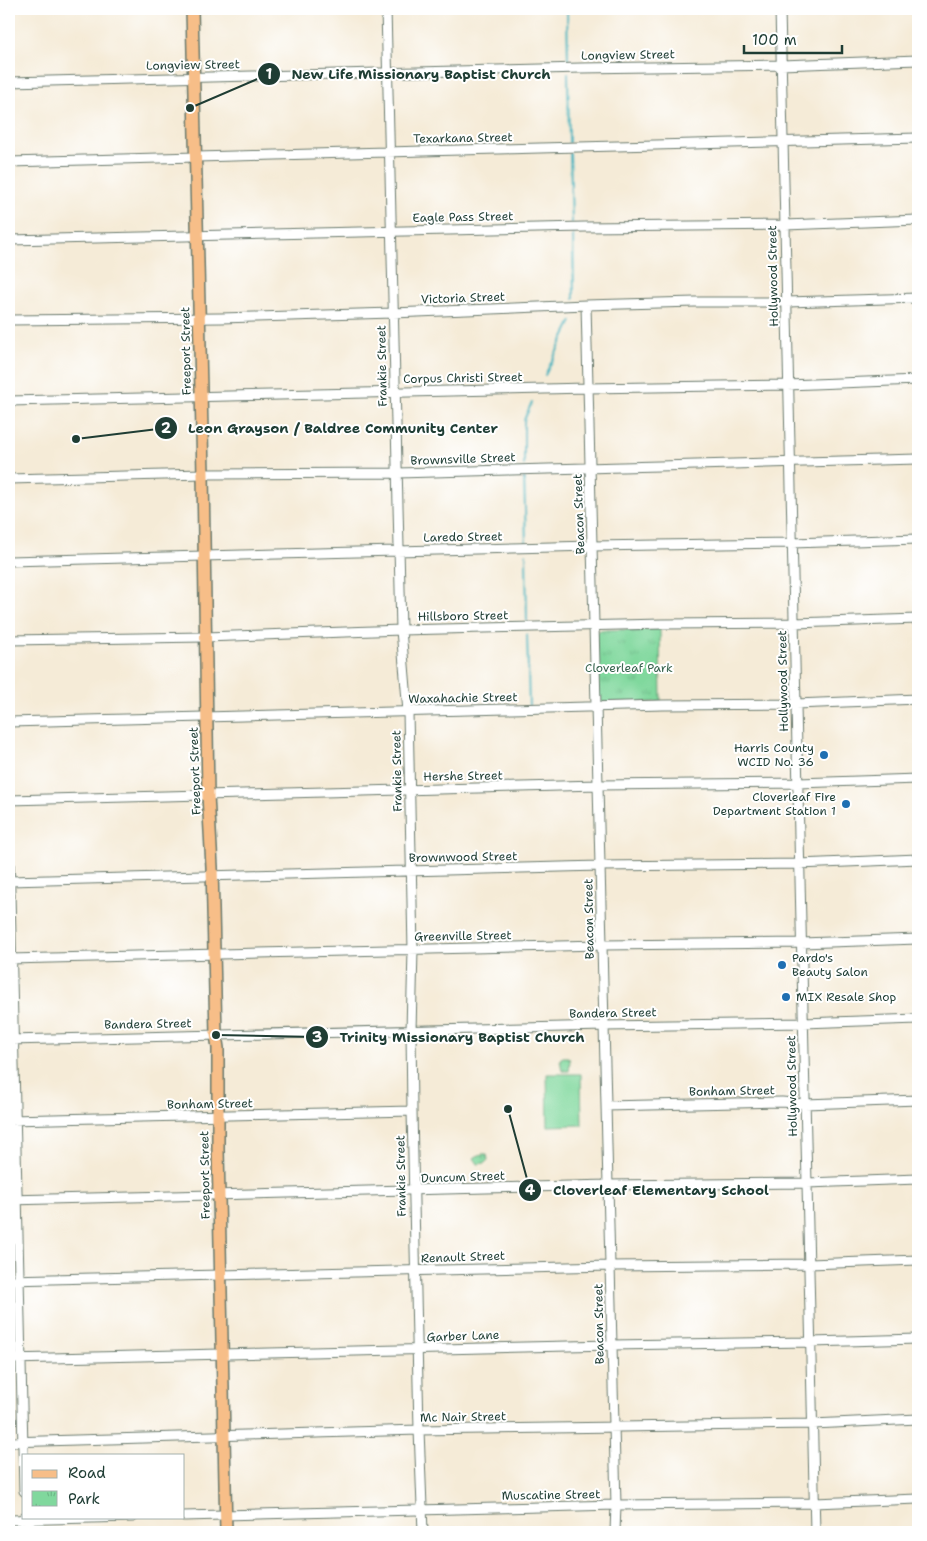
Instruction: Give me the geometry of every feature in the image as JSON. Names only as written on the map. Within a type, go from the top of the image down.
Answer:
[{"type":"main road","name":"Freeport Street","points":[[192,9],[203,474],[208,795],[218,1048],[226,1532]]},
{"type":"street","name":"Frankie Street","points":[[386,9],[401,630],[408,712],[412,871],[413,950],[410,1031],[423,1532]]},
{"type":"street","name":"Hollywood Street","points":[[780,9],[787,385],[815,1532]]},
{"type":"street","name":"Longview Street","points":[[9,82],[781,65],[918,60]]},
{"type":"street","name":"Texarkana Street","points":[[9,162],[918,138]]},
{"type":"street","name":"Eagle Pass Street","points":[[9,240],[918,220]]},
{"type":"street","name":"Victoria Street","points":[[9,320],[393,313],[586,305],[918,298]]},
{"type":"street","name":"Beacon Street","points":[[586,305],[616,1506],[615,1532]]},
{"type":"street","name":"Corpus Christi Street","points":[[9,401],[787,385],[918,380]]},
{"type":"street","name":"Brownsville Street","points":[[9,479],[203,474],[398,474],[918,460]]},
{"type":"street","name":"Laredo Street","points":[[9,562],[592,546],[792,544],[918,539]]},
{"type":"street","name":"Hillsboro Street","points":[[9,640],[205,637],[401,630],[918,619]]},
{"type":"street","name":"Waxahachie Street","points":[[9,722],[596,707],[796,704],[918,699]]},
{"type":"street","name":"Hershe Street","points":[[9,800],[598,785],[798,783],[918,778]]},
{"type":"street","points":[[9,850],[13,1200],[19,1280],[23,1454]]},
{"type":"street","name":"Brownwood Street","points":[[9,881],[600,866],[800,864],[918,859]]},
{"type":"street","name":"Greenville Street","points":[[10,959],[602,945],[801,943],[918,938]]},
{"type":"street","name":"Bandera Street","points":[[11,1040],[918,1019]]},
{"type":"street","name":"Bonham Street","points":[[606,1106],[782,1102],[805,1104],[918,1100]]},
{"type":"street","name":"Bonham Street","points":[[12,1120],[412,1111]]},
{"type":"street","name":"Duncum Street","points":[[13,1200],[918,1179]]},
{"type":"street","name":"Renault Street","points":[[9,1280],[610,1266],[809,1264],[918,1260]]},
{"type":"street","name":"Garber Lane","points":[[9,1359],[811,1342],[918,1338]]},
{"type":"street","name":"Mc Nair Street","points":[[9,1442],[419,1430],[812,1424],[918,1419]]},
{"type":"street","name":"Muscatine Street","points":[[185,1516],[814,1503],[918,1499]]},
{"type":"street","points":[[9,1520],[78,1518]]},
{"type":"street","points":[[24,1519],[25,1532]]},
{"type":"green space","name":"Cloverleaf Park","points":[[660,629],[661,702],[598,703],[596,633],[600,630]]},
{"type":"green space","points":[[568,1057],[570,1060],[569,1071],[562,1071],[560,1059]]},
{"type":"green space","points":[[547,1074],[581,1074],[582,1125],[548,1126]]},
{"type":"green space","points":[[487,1154],[488,1160],[485,1163],[478,1164],[474,1158]]},
{"type":"waterway","points":[[567,9],[568,62]]},
{"type":"waterway","points":[[568,73],[569,143]]},
{"type":"waterway","points":[[570,153],[572,223]]},
{"type":"waterway","points":[[573,232],[574,299]]},
{"type":"waterway","points":[[545,375],[572,321]]},
{"type":"waterway","points":[[524,465],[524,420],[532,402]]},
{"type":"waterway","points":[[524,475],[526,543]]},
{"type":"waterway","points":[[526,554],[527,623]]},
{"type":"waterway","points":[[527,634],[529,706]]},
{"type":"place","name":"New Life Missionary Baptist Church","points":[[190,108]]},
{"type":"place","name":"Leon Grayson / Baldree Community Center","points":[[76,439]]},
{"type":"place","name":"Harris County WCID No. 36","points":[[824,755]]},
{"type":"place","name":"Cloverleaf Fire Department Station 1","points":[[846,804]]},
{"type":"place","name":"Pardo's Beauty Salon","points":[[782,965]]},
{"type":"place","name":"MIX Resale Shop","points":[[786,997]]},
{"type":"place","name":"Trinity Missionary Baptist Church","points":[[216,1035]]},
{"type":"place","name":"Cloverleaf Elementary School","points":[[508,1109]]}]
